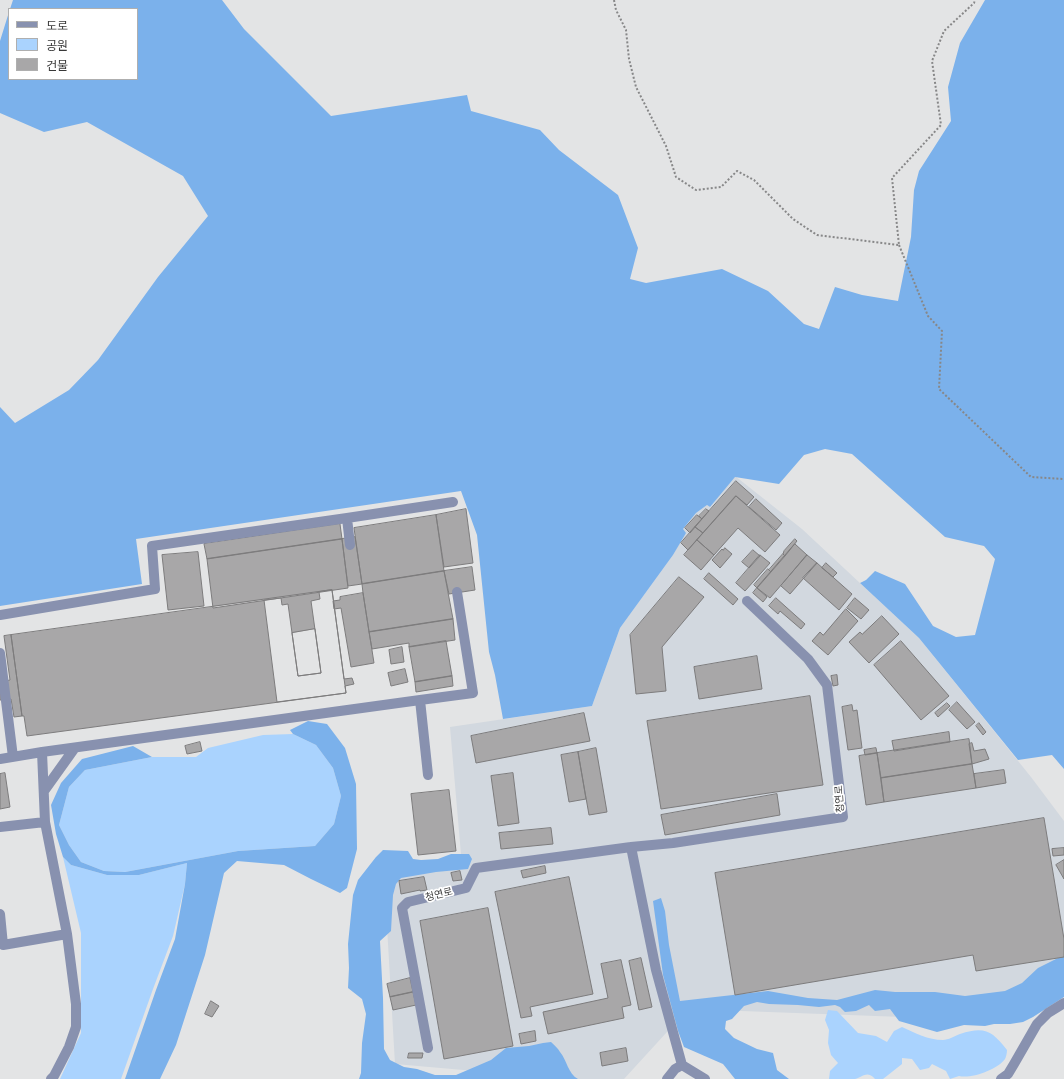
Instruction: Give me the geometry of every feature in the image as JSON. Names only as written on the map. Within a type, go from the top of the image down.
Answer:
[{"type":"street","points":[[0,615],[155,589],[152,546],[453,502]]},
{"type":"street","points":[[347,518],[350,545]]},
{"type":"street","points":[[0,759],[473,693],[457,592]]},
{"type":"street","name":"청연로","points":[[428,1048],[402,908],[408,902],[466,888],[476,868],[631,847],[672,843],[843,817],[827,685],[808,660],[747,601]]},
{"type":"street","points":[[0,653],[13,757]]},
{"type":"street","points":[[420,700],[428,775]]},
{"type":"street","points":[[44,791],[74,749]]},
{"type":"street","points":[[42,752],[45,822],[67,934],[76,1004],[76,1027],[69,1047],[51,1079]]},
{"type":"street","points":[[0,826],[45,822]]},
{"type":"street","points":[[631,847],[656,970],[682,1065],[705,1079]]},
{"type":"street","points":[[0,914],[3,945],[67,934]]},
{"type":"street","points":[[1002,1079],[1008,1074],[1037,1024],[1048,1013],[1064,1003]]},
{"type":"street","points":[[667,1079],[674,1069],[682,1065]]},
{"type":"path","points":[[614,0],[616,10],[626,30],[629,60],[636,88],[666,146],[676,177],[696,190],[721,187],[737,171],[754,180],[793,219],[817,235],[899,244]]},
{"type":"path","points":[[975,0],[974,3],[944,31],[932,61],[941,125],[892,178],[899,244],[928,316],[942,330],[939,389],[1031,477],[1064,479]]},
{"type":"shaded area","points":[[13,0],[222,0],[244,29],[331,116],[467,95],[471,111],[540,130],[559,150],[618,195],[638,248],[630,279],[646,283],[722,269],[768,291],[804,324],[819,329],[835,287],[862,295],[898,301],[911,237],[914,190],[919,171],[951,121],[948,87],[960,43],[985,0],[1064,0],[1064,769],[1052,755],[1018,760],[919,638],[860,583],[866,580],[875,571],[905,584],[933,626],[956,637],[975,635],[995,559],[984,546],[945,537],[852,454],[825,449],[804,455],[779,484],[735,477],[710,507],[707,505],[696,513],[683,529],[686,533],[673,555],[620,628],[592,706],[503,719],[489,652],[477,535],[461,491],[136,539],[142,584],[0,606],[0,407],[15,423],[69,390],[98,360],[158,277],[208,216],[183,176],[87,122],[44,132],[0,113],[0,41],[8,15],[8,80],[138,80],[138,8],[10,8]]},
{"type":"shaded area","points":[[735,476],[802,529],[919,638],[1031,777],[1064,821],[1064,985],[1010,1021],[688,1009],[624,1079],[566,1079],[395,1064],[384,875],[462,866],[450,727],[592,706],[620,628],[673,555],[679,544],[683,529],[696,513],[707,505],[710,507]]},
{"type":"shaded area","points":[[308,721],[327,724],[345,748],[356,784],[357,849],[347,888],[340,893],[284,865],[237,861],[224,873],[205,955],[176,1045],[160,1079],[125,1079],[175,939],[185,884],[187,863],[139,875],[107,875],[71,865],[63,857],[56,834],[51,805],[61,783],[82,759],[133,746],[152,757],[85,770],[69,787],[59,825],[69,845],[81,862],[104,871],[125,872],[238,851],[315,846],[334,824],[341,796],[333,768],[316,745],[293,734],[290,730]]},
{"type":"shaded area","points":[[383,850],[408,851],[413,859],[421,860],[438,859],[451,854],[469,854],[472,859],[468,869],[436,872],[401,878],[396,884],[393,895],[391,931],[380,941],[384,1049],[390,1060],[404,1067],[417,1069],[435,1075],[456,1075],[491,1060],[506,1048],[551,1042],[562,1055],[572,1074],[578,1079],[359,1079],[361,1073],[362,1043],[366,1014],[362,999],[348,988],[348,944],[353,895],[358,880]]},
{"type":"shaded area","points":[[661,898],[665,911],[669,945],[680,1001],[768,991],[808,998],[837,1000],[875,990],[895,992],[935,992],[965,996],[1005,991],[1022,983],[1038,968],[1064,955],[1064,997],[1023,1022],[985,1026],[964,1025],[937,1032],[899,1021],[890,1009],[875,1011],[869,1005],[856,1011],[845,1012],[840,1007],[835,1005],[819,1007],[757,1002],[744,1006],[732,1019],[726,1021],[725,1029],[734,1038],[757,1049],[773,1053],[777,1070],[789,1079],[735,1079],[723,1064],[684,1047],[678,1031],[663,975],[653,901]]},
{"type":"green space","points":[[293,734],[316,745],[333,768],[341,796],[334,824],[315,846],[238,851],[125,872],[104,871],[81,862],[69,845],[59,825],[69,787],[85,770],[152,757],[196,757],[208,748],[263,735]]},
{"type":"green space","points":[[63,857],[71,865],[107,875],[139,875],[187,863],[185,884],[173,936],[121,1079],[60,1079],[81,1033],[81,933]]},
{"type":"green space","points":[[828,1010],[837,1011],[858,1033],[876,1036],[887,1042],[894,1031],[902,1027],[922,1036],[937,1040],[947,1039],[976,1030],[987,1032],[997,1038],[1007,1050],[1006,1056],[1005,1059],[996,1067],[984,1073],[964,1077],[959,1076],[950,1079],[946,1071],[932,1064],[929,1068],[920,1070],[912,1059],[902,1058],[902,1064],[883,1079],[875,1079],[870,1075],[865,1075],[855,1079],[829,1079],[830,1071],[838,1063],[831,1055],[828,1043],[829,1030],[825,1020]]},
{"type":"building","points":[[736,481],[754,497],[747,505],[736,496],[703,533],[695,527]]},
{"type":"building","points":[[736,496],[780,535],[765,552],[738,528],[714,555],[697,540]]},
{"type":"building","points":[[756,499],[782,523],[776,530],[749,507]]},
{"type":"building","points":[[466,509],[473,563],[444,567],[436,515]]},
{"type":"building","points":[[706,509],[709,511],[702,519],[699,516]]},
{"type":"building","points":[[436,515],[444,571],[362,584],[354,528]]},
{"type":"building","points":[[697,515],[702,519],[690,533],[685,528]]},
{"type":"building","points":[[340,524],[342,539],[207,559],[204,544]]},
{"type":"building","points":[[695,527],[703,533],[688,550],[681,543]]},
{"type":"building","points":[[355,537],[362,584],[348,586],[342,539]]},
{"type":"building","points":[[342,539],[348,588],[213,608],[207,559]]},
{"type":"building","points":[[795,539],[797,541],[785,556],[783,554],[784,551]]},
{"type":"building","points":[[697,540],[714,555],[701,570],[684,555]]},
{"type":"building","points":[[795,544],[807,555],[770,598],[757,588]]},
{"type":"building","points":[[725,548],[732,554],[720,568],[712,560],[722,549],[723,550]]},
{"type":"building","points":[[753,550],[760,556],[749,568],[742,562]]},
{"type":"building","points":[[198,552],[204,606],[168,610],[162,555]]},
{"type":"building","points":[[783,554],[785,556],[771,572],[769,570]]},
{"type":"building","points":[[760,555],[770,563],[745,591],[736,583]]},
{"type":"building","points":[[807,555],[817,563],[790,594],[781,586]]},
{"type":"building","points":[[817,563],[852,594],[839,610],[803,578]]},
{"type":"building","points":[[826,563],[837,573],[833,577],[822,568]]},
{"type":"building","points":[[472,567],[475,590],[449,594],[444,571]]},
{"type":"building","points":[[768,569],[771,572],[757,588],[754,585]]},
{"type":"building","points":[[444,571],[453,619],[369,632],[362,584]]},
{"type":"building","points":[[709,573],[738,599],[733,605],[704,579]]},
{"type":"building","points":[[679,577],[704,597],[662,647],[666,691],[636,694],[630,635]]},
{"type":"building","points":[[757,588],[767,597],[763,602],[753,593]]},
{"type":"building","points":[[332,590],[344,679],[352,678],[354,684],[345,686],[346,693],[27,736],[24,716],[22,716],[11,635]]},
{"type":"building","points":[[332,590],[346,693],[277,702],[264,600],[281,598],[282,605],[288,604],[298,676],[321,673],[311,601],[320,599],[319,592]]},
{"type":"building","points":[[363,593],[374,663],[351,667],[341,608],[334,609],[333,601],[340,600],[340,597]]},
{"type":"building","points":[[776,598],[805,624],[801,629],[780,611],[778,614],[769,606]]},
{"type":"building","points":[[855,598],[869,610],[861,619],[847,608]]},
{"type":"building","points":[[846,609],[858,621],[828,655],[812,641],[820,632],[823,635]]},
{"type":"building","points":[[882,616],[899,634],[869,663],[849,642],[860,632],[862,634]]},
{"type":"building","points":[[453,619],[455,640],[409,647],[409,643],[372,649],[369,632]]},
{"type":"building","points":[[315,629],[321,673],[298,676],[292,633]]},
{"type":"building","points":[[11,635],[22,716],[14,717],[11,699],[0,700],[0,682],[10,680],[4,636]]},
{"type":"building","points":[[446,641],[452,676],[415,682],[409,647]]},
{"type":"building","points":[[901,641],[949,696],[921,720],[874,665]]},
{"type":"building","points":[[402,647],[404,662],[391,664],[389,650]]},
{"type":"building","points":[[757,656],[762,689],[699,699],[694,667]]},
{"type":"building","points":[[405,669],[408,682],[391,686],[388,673]]},
{"type":"building","points":[[837,675],[838,685],[833,686],[831,676]]},
{"type":"building","points":[[452,676],[453,686],[416,692],[415,682]]},
{"type":"building","points":[[810,696],[823,785],[661,809],[647,721]]},
{"type":"building","points":[[957,702],[975,722],[967,729],[949,710]]},
{"type":"building","points":[[947,703],[950,706],[938,717],[935,713]]},
{"type":"building","points":[[852,705],[853,711],[857,710],[862,748],[848,750],[842,707]]},
{"type":"building","points":[[584,713],[590,741],[476,763],[471,736]]},
{"type":"building","points":[[979,723],[986,732],[983,735],[976,726]]},
{"type":"building","points":[[949,732],[950,742],[894,751],[892,741]]},
{"type":"building","points":[[969,739],[972,764],[881,778],[877,753]]},
{"type":"building","points":[[200,742],[202,751],[187,754],[185,746]]},
{"type":"building","points":[[972,743],[974,751],[985,749],[989,759],[972,764],[969,744]]},
{"type":"building","points":[[596,748],[607,812],[589,815],[578,752]]},
{"type":"building","points":[[876,748],[877,753],[865,755],[864,750]]},
{"type":"building","points":[[578,752],[586,799],[569,802],[561,755]]},
{"type":"building","points":[[877,753],[884,802],[866,805],[859,756]]},
{"type":"building","points":[[972,764],[976,788],[884,802],[881,778]]},
{"type":"building","points":[[1004,770],[1006,783],[976,788],[974,774]]},
{"type":"building","points":[[5,773],[10,807],[0,809],[0,774]]},
{"type":"building","points":[[513,773],[519,823],[498,826],[491,776]]},
{"type":"building","points":[[449,790],[456,851],[418,855],[411,794]]},
{"type":"building","points":[[777,794],[780,815],[665,835],[661,815]]},
{"type":"building","points":[[1044,818],[1064,939],[1064,957],[976,971],[973,955],[735,995],[715,873]]},
{"type":"building","points":[[551,828],[553,844],[501,849],[499,833]]},
{"type":"building","points":[[1064,848],[1064,855],[1053,856],[1052,849]]},
{"type":"building","points":[[1064,860],[1064,879],[1056,865]]},
{"type":"building","points":[[545,866],[546,873],[523,878],[521,871]]},
{"type":"building","points":[[460,871],[462,880],[453,881],[451,873]]},
{"type":"building","points":[[424,877],[427,890],[401,894],[399,881]]},
{"type":"building","points":[[569,877],[593,994],[530,1007],[532,1016],[521,1018],[495,892]]},
{"type":"building","points":[[488,908],[513,1046],[444,1059],[420,921]]},
{"type":"building","points":[[641,958],[652,1007],[639,1010],[629,961]]},
{"type":"building","points":[[621,960],[631,1005],[622,1007],[624,1018],[548,1034],[543,1012],[608,998],[601,964]]},
{"type":"building","points":[[410,978],[413,992],[390,997],[387,984]]},
{"type":"building","points":[[413,992],[416,1005],[393,1010],[390,997]]},
{"type":"building","points":[[211,1001],[219,1006],[212,1017],[205,1014]]},
{"type":"building","points":[[535,1031],[536,1041],[521,1044],[519,1034]]},
{"type":"building","points":[[626,1048],[628,1061],[602,1066],[600,1053]]},
{"type":"building","points":[[409,1053],[423,1053],[422,1058],[408,1058]]}]
